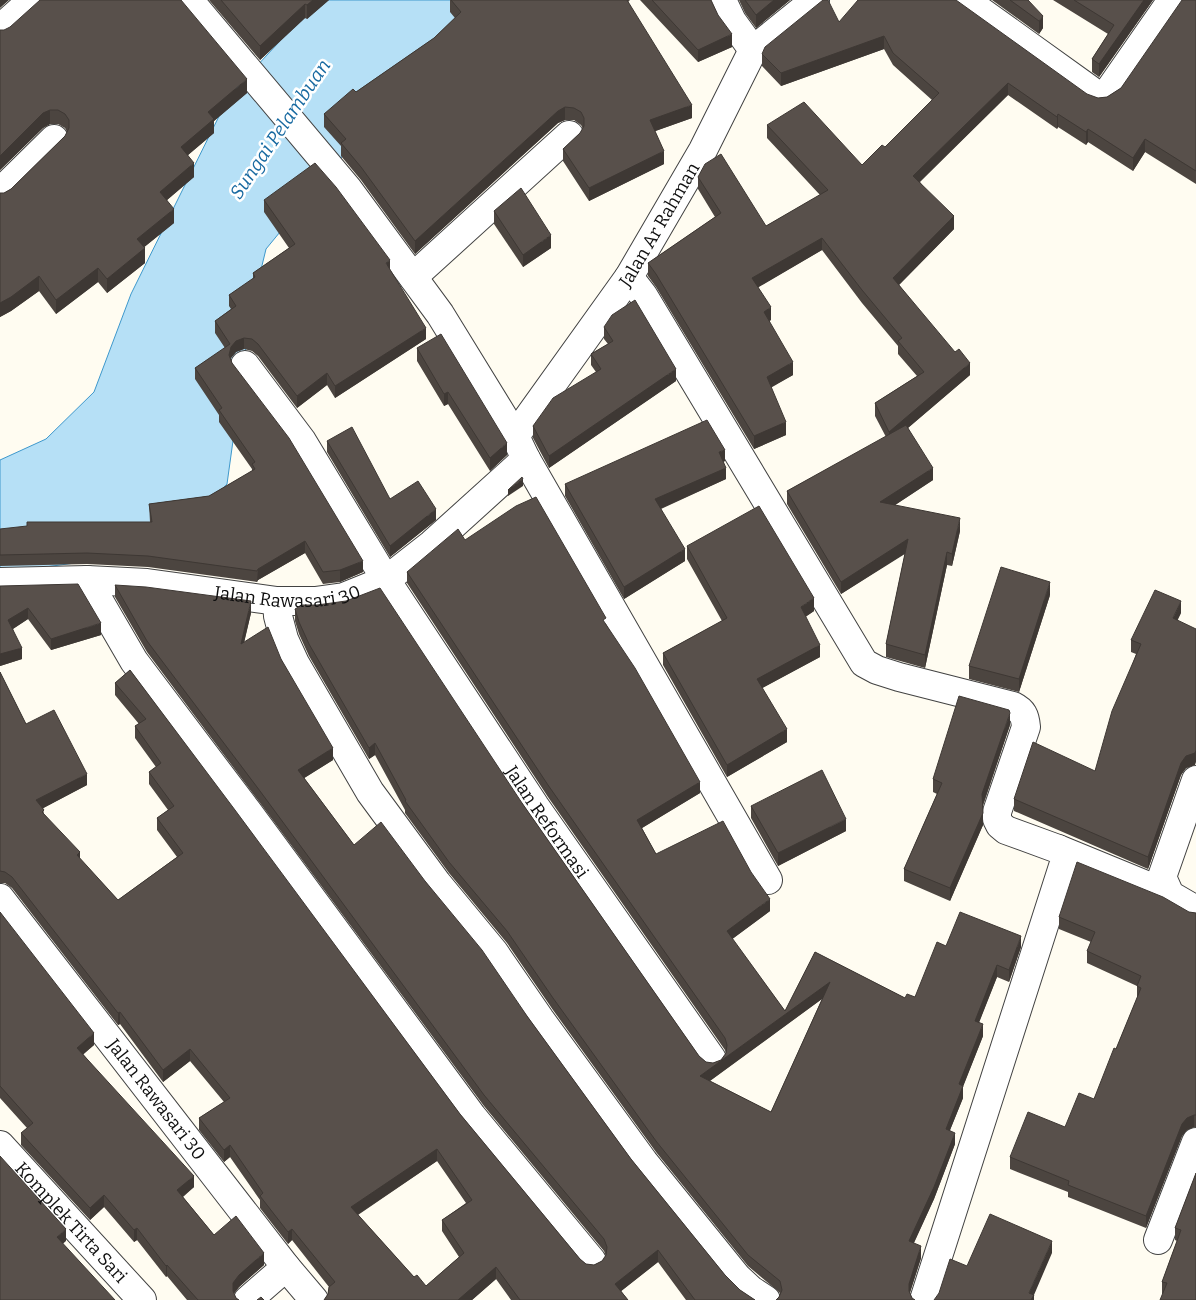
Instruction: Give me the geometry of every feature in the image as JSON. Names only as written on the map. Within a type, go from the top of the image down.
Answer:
[{"type":"street","points":[[0,28],[32,0]]},
{"type":"street","points":[[189,0],[348,189],[440,314],[520,447],[768,880]]},
{"type":"street","points":[[722,0],[732,21],[753,50],[815,0]]},
{"type":"street","points":[[965,0],[1096,94],[1101,95],[1108,92],[1172,0]]},
{"type":"street","name":"Jalan Ar Rahman","points":[[520,447],[629,277],[702,150],[753,50]]},
{"type":"street","points":[[413,277],[569,135]]},
{"type":"street","points":[[0,192],[54,139]]},
{"type":"street","points":[[629,277],[643,295],[864,663],[877,670],[1013,706],[1021,710],[1025,717],[1026,727],[999,805],[997,819],[1000,825],[1006,830],[1170,895],[1196,910]]},
{"type":"street","name":"Jalan Reformasi","points":[[245,365],[302,441],[386,580],[535,806],[712,1058]]},
{"type":"street","name":"Jalan Rawasari 30","points":[[0,582],[87,580],[147,582],[277,601],[344,598],[386,580],[432,544],[520,447]]},
{"type":"street","points":[[87,580],[134,662],[248,812],[472,1116],[592,1261]]},
{"type":"street","points":[[277,601],[278,616],[284,640],[370,792],[437,884],[494,952],[540,1019],[644,1162],[737,1277],[766,1300]]},
{"type":"street","points":[[1170,895],[1162,877],[1196,780]]},
{"type":"street","points":[[924,1300],[1063,868],[1065,860],[1058,849]]},
{"type":"street","name":"Jalan Rawasari 30","points":[[0,898],[286,1267],[314,1300]]},
{"type":"street","points":[[1158,1240],[1196,1142]]},
{"type":"street","name":"Komplek Tirta Sari","points":[[0,1145],[142,1300]]},
{"type":"street","points":[[248,1300],[286,1267]]},
{"type":"water","name":"Sungai Pelambuan","points":[[318,0],[514,0],[359,136],[266,249],[251,311],[227,484],[161,555],[90,561],[0,573],[0,460],[46,439],[94,392],[131,294],[229,96]]},
{"type":"building","points":[[40,0],[181,0],[247,79],[208,112],[214,119],[181,147],[194,163],[160,192],[174,209],[137,239],[145,248],[107,279],[98,268],[56,300],[39,276],[0,303],[0,193],[11,189],[65,136],[69,128],[69,120],[65,114],[58,110],[50,110],[43,113],[0,156],[0,30],[10,27]]},
{"type":"building","points":[[221,0],[313,0],[307,5],[305,4],[260,46]]},
{"type":"building","points":[[451,0],[627,0],[692,105],[650,120],[664,151],[589,188],[563,149],[580,133],[584,126],[584,118],[581,112],[574,108],[565,107],[558,111],[415,241],[341,143],[346,139],[324,114],[353,89],[356,92],[434,38],[461,12]]},
{"type":"building","points":[[652,0],[711,0],[718,15],[732,34],[698,50]]},
{"type":"building","points":[[745,0],[774,0],[756,15]]},
{"type":"building","points":[[823,0],[828,0],[839,22],[858,0],[956,0],[1087,94],[1098,98],[1107,97],[1121,88],[1182,0],[1196,0],[1196,171],[1145,139],[1133,158],[1088,129],[1086,132],[1058,114],[1057,117],[1008,83],[913,176],[954,216],[893,278],[955,352],[959,349],[970,363],[889,432],[875,403],[924,372],[898,341],[902,338],[822,238],[752,278],[771,307],[764,312],[793,362],[767,377],[786,422],[754,436],[648,263],[721,213],[698,177],[705,164],[721,154],[766,226],[828,190],[767,125],[804,102],[862,165],[882,145],[885,147],[939,93],[893,53],[884,36],[781,73],[762,54],[765,47]]},
{"type":"building","points":[[1010,0],[1028,0],[1043,16],[1039,21]]},
{"type":"building","points":[[1074,0],[1144,0],[1099,64],[1092,59],[1114,25]]},
{"type":"building","points":[[315,163],[336,187],[390,260],[386,263],[426,328],[335,386],[327,373],[297,396],[258,344],[252,339],[244,338],[236,341],[231,347],[229,355],[232,363],[289,438],[363,561],[340,570],[323,572],[305,541],[257,571],[148,556],[87,553],[0,555],[0,529],[27,526],[27,522],[152,522],[149,504],[209,496],[255,469],[252,464],[255,462],[219,410],[222,408],[195,368],[230,344],[215,321],[236,306],[229,295],[255,277],[253,273],[295,244],[264,200]]},
{"type":"building","points":[[521,188],[551,235],[523,255],[494,211]]},
{"type":"building","points":[[635,300],[676,369],[549,456],[533,426],[553,398],[601,369],[591,354],[613,341],[604,327],[612,315]]},
{"type":"building","points":[[441,334],[507,443],[490,458],[448,392],[444,394],[417,348]]},
{"type":"building","points":[[707,420],[725,450],[719,452],[726,468],[655,499],[685,549],[624,587],[565,484]]},
{"type":"building","points":[[906,425],[933,468],[880,502],[960,518],[952,554],[947,552],[925,655],[886,644],[908,539],[841,582],[787,491]]},
{"type":"building","points":[[352,427],[390,499],[418,481],[436,509],[390,546],[327,441]]},
{"type":"building","points":[[522,477],[523,479],[508,490]]},
{"type":"building","points":[[536,497],[606,618],[603,620],[635,668],[700,782],[637,820],[656,854],[723,821],[751,872],[770,899],[727,931],[785,1011],[815,952],[905,998],[907,994],[915,997],[937,942],[946,946],[960,912],[1021,936],[1009,970],[997,965],[975,1021],[983,1024],[959,1084],[963,1086],[946,1129],[955,1133],[934,1187],[909,1241],[921,1246],[909,1284],[909,1291],[915,1300],[776,1300],[782,1290],[780,1281],[748,1255],[656,1141],[507,931],[449,862],[405,801],[375,743],[369,748],[309,644],[295,609],[302,605],[346,601],[380,588],[522,803],[699,1056],[706,1062],[713,1063],[721,1060],[726,1053],[727,1045],[725,1038],[548,785],[407,572],[458,529],[465,540],[516,506]],"holes":[[[830,982],[771,1112],[700,1076]]]},
{"type":"building","points":[[759,506],[814,598],[801,607],[820,645],[757,679],[787,729],[727,765],[663,653],[727,618],[687,546]]},
{"type":"building","points":[[1001,567],[1050,582],[1019,679],[969,666]]},
{"type":"building","points":[[78,584],[101,623],[51,639],[28,608],[8,620],[22,648],[0,654],[0,586]]},
{"type":"building","points":[[115,585],[146,587],[251,601],[241,644],[268,627],[281,659],[333,748],[298,770],[354,845],[381,822],[425,881],[482,950],[527,1016],[631,1159],[725,1275],[740,1290],[755,1300],[695,1300],[658,1250],[615,1284],[628,1300],[520,1300],[496,1267],[458,1300],[324,1300],[328,1294],[329,1287],[335,1282],[292,1229],[288,1232],[260,1196],[263,1193],[230,1145],[224,1150],[199,1118],[230,1098],[190,1049],[163,1070],[120,1012],[118,1013],[12,877],[0,871],[0,672],[26,724],[54,710],[87,774],[36,800],[44,810],[42,812],[80,852],[77,855],[118,900],[183,853],[157,818],[174,806],[149,772],[161,763],[135,726],[146,719],[115,683],[130,670],[460,1114],[580,1259],[586,1264],[594,1265],[602,1261],[606,1255],[607,1247],[604,1239],[484,1095],[147,641]],"holes":[[[437,1149],[472,1200],[442,1220],[464,1253],[426,1286],[417,1275],[414,1277],[351,1207]]]},
{"type":"building","points":[[1155,590],[1181,601],[1173,618],[1196,629],[1196,750],[1195,753],[1186,756],[1181,763],[1148,857],[1014,799],[1033,742],[1095,771],[1112,711],[1141,644],[1131,640]]},
{"type":"building","points":[[959,696],[1009,710],[1010,713],[982,794],[983,813],[950,888],[904,869],[942,783],[933,779]]},
{"type":"building","points":[[822,770],[846,819],[778,853],[751,806]]},
{"type":"building","points":[[1077,862],[1163,897],[1189,912],[1196,913],[1196,1115],[1187,1118],[1182,1124],[1146,1216],[1068,1185],[1069,1181],[1010,1157],[1028,1112],[1065,1127],[1079,1093],[1094,1099],[1141,988],[1137,986],[1141,976],[1087,951],[1095,932],[1059,917]]},
{"type":"building","points":[[0,912],[94,1033],[77,1048],[194,1176],[177,1190],[214,1235],[236,1216],[264,1253],[239,1275],[233,1283],[233,1291],[239,1300],[198,1300],[166,1266],[137,1228],[134,1230],[104,1195],[90,1208],[21,1133],[33,1123],[0,1086]]},
{"type":"building","points":[[0,1156],[66,1229],[57,1237],[115,1300],[0,1300]]},
{"type":"building","points":[[1196,1173],[1196,1300],[1160,1300],[1167,1283],[1162,1282],[1181,1230],[1175,1228]]},
{"type":"building","points":[[990,1214],[1052,1241],[1029,1293],[1034,1295],[1031,1300],[934,1300],[939,1293],[950,1259],[967,1266]]}]
